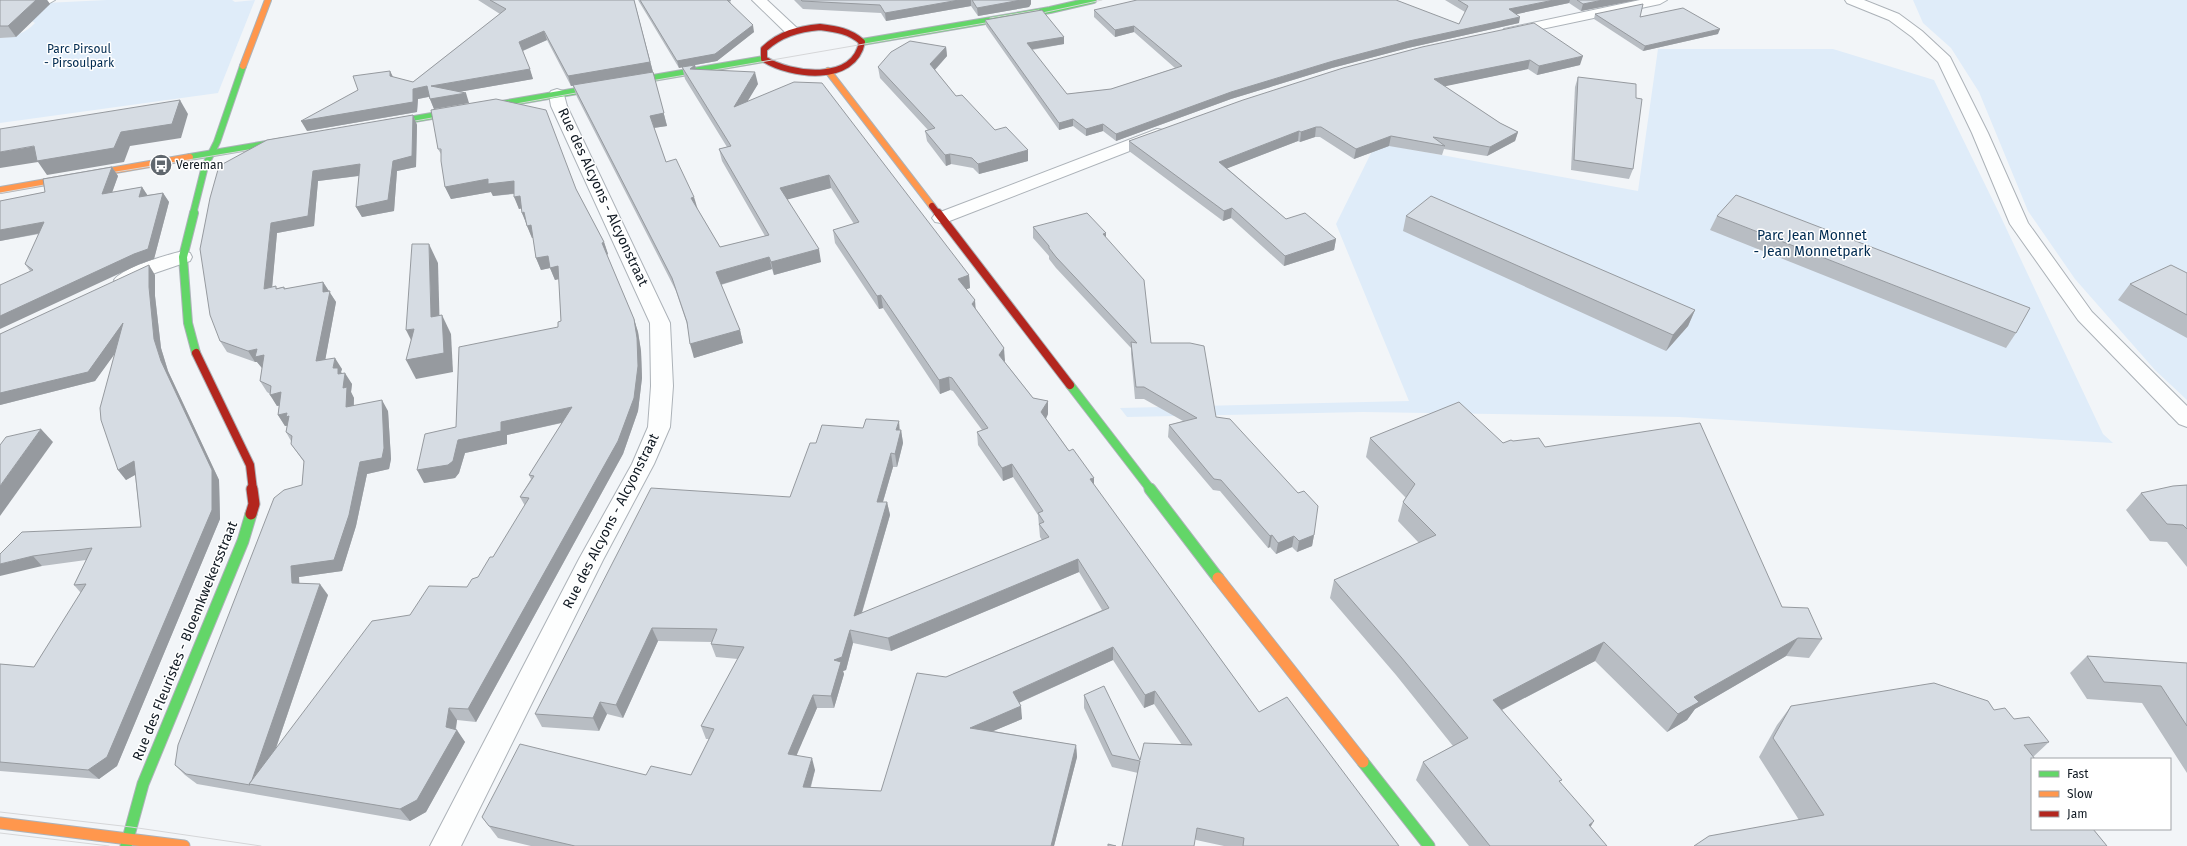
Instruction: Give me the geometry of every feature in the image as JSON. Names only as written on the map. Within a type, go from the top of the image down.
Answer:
[{"type":"street","points":[[0,6],[48,0]]},
{"type":"street","name":"Rue des Fleuristes - Bloemkwekersstraat","points":[[127,842],[143,784],[243,541],[254,504],[250,465],[196,354],[188,323],[183,257],[205,166],[211,154],[268,0]]},
{"type":"street","points":[[759,0],[792,31]]},
{"type":"street","points":[[1496,34],[1660,0]]},
{"type":"street","points":[[862,42],[1087,1]]},
{"type":"street","points":[[1857,2],[1894,17],[1917,34],[1945,60],[1980,133],[2019,224],[2085,316],[2187,419]]},
{"type":"street","points":[[820,27],[840,29],[855,35],[862,42],[861,51],[854,60],[843,66],[828,71],[806,73],[786,72],[771,66],[764,59],[764,49],[772,40],[792,31],[820,27]]},
{"type":"street","points":[[372,126],[764,59]]},
{"type":"street","points":[[828,71],[1428,846]]},
{"type":"street","name":"Rue des Alcyons - Alcyonstraat","points":[[445,846],[591,559],[643,464],[659,427],[662,386],[660,323],[566,120],[557,94]]},
{"type":"street","points":[[941,218],[1169,129]]},
{"type":"street","points":[[0,190],[294,139]]},
{"type":"street","points":[[106,289],[148,269],[183,257]]},
{"type":"street","points":[[0,822],[127,842],[184,846]]},
{"type":"green space","name":"Parc Pirsoul - Pirsoulpark","points":[[107,0],[232,0],[235,2],[255,0],[218,93],[0,123],[0,38],[10,37],[28,29],[35,23],[32,21],[45,3]]},
{"type":"green space","points":[[1913,0],[2187,0],[2187,400],[2155,370],[2075,279],[2028,211],[1979,92],[1951,48],[1923,23]]},
{"type":"green space","name":"Parc Jean Monnet - Jean Monnetpark","points":[[1658,49],[1833,49],[1934,80],[1999,213],[2103,434],[2113,443],[1679,417],[1363,412],[1127,417],[1120,408],[1409,401],[1336,224],[1376,143],[1638,191]]},
{"type":"building","points":[[0,0],[36,0],[8,26],[0,26]]},
{"type":"building","points":[[490,0],[634,0],[650,62],[568,76],[544,31],[519,42],[530,69],[431,86],[466,93],[430,99],[427,86],[413,89],[413,102],[301,121],[358,90],[353,76],[390,71],[390,76],[413,82],[506,9]]},
{"type":"building","points":[[640,0],[727,0],[753,25],[715,54],[677,61]]},
{"type":"building","points":[[801,0],[959,0],[885,13],[880,5]]},
{"type":"building","points":[[972,0],[1021,0],[977,8]]},
{"type":"building","points":[[1137,0],[1396,0],[1459,24],[1468,6],[1458,0],[1554,0],[1509,9],[1520,17],[1409,41],[1333,61],[1231,92],[1116,134],[1103,124],[1086,129],[1073,119],[1059,123],[985,20],[1042,10],[1064,37],[1027,43],[1067,94],[1111,89],[1182,66],[1134,26],[1115,30],[1094,10]]},
{"type":"building","points":[[1577,0],[1603,0],[1583,4]]},
{"type":"building","points":[[1643,4],[1640,17],[1683,8],[1720,29],[1645,46],[1595,14]]},
{"type":"building","points":[[1534,23],[1583,56],[1539,66],[1530,60],[1434,79],[1500,123],[1518,132],[1490,147],[1433,137],[1445,146],[1391,136],[1356,149],[1321,127],[1316,127],[1301,132],[1299,131],[1219,162],[1286,219],[1305,213],[1336,239],[1285,256],[1232,208],[1224,211],[1129,141],[1243,100],[1343,68],[1422,47]]},
{"type":"building","points":[[910,41],[946,47],[930,64],[956,96],[962,95],[995,130],[1006,127],[1028,150],[978,164],[972,158],[950,154],[945,155],[925,131],[935,128],[878,67],[891,52]]},
{"type":"building","points":[[695,65],[690,69],[755,72],[734,107],[794,82],[822,83],[969,275],[958,279],[975,300],[972,304],[1004,348],[999,355],[1033,398],[1048,401],[1041,412],[1069,451],[1073,449],[1094,478],[1090,479],[1259,712],[1287,697],[1399,846],[1243,846],[1244,838],[1197,828],[1194,846],[1122,846],[1140,761],[1112,755],[1084,695],[1104,686],[1140,760],[1144,743],[1192,745],[1155,691],[1145,695],[1113,647],[1013,692],[1021,706],[970,728],[1076,745],[1051,846],[575,846],[489,826],[482,817],[520,744],[646,775],[651,766],[691,775],[714,729],[701,726],[744,647],[711,644],[717,629],[652,628],[616,705],[600,702],[593,718],[535,714],[651,488],[790,497],[810,443],[816,443],[822,425],[863,428],[866,419],[899,421],[896,430],[901,430],[895,454],[891,453],[877,502],[887,502],[854,616],[1049,537],[1039,524],[1044,522],[1038,513],[1043,511],[1012,464],[1002,468],[977,432],[988,428],[952,378],[949,377],[939,380],[881,295],[877,296],[833,230],[859,222],[829,175],[780,188],[819,249],[771,262],[769,257],[716,272],[740,330],[690,344],[687,322],[672,278],[573,85],[653,72],[664,113],[650,116],[666,162],[676,159],[694,197],[691,198],[720,247],[769,235],[719,149],[731,146],[682,67]],"holes":[[[1078,559],[1109,608],[946,677],[917,673],[881,791],[803,787],[812,758],[788,754],[813,695],[831,696],[841,662],[834,660],[842,657],[850,630],[888,638]]]},
{"type":"building","points":[[1578,77],[1636,84],[1636,98],[1642,99],[1633,169],[1574,160]]},
{"type":"building","points":[[496,99],[546,110],[576,189],[604,242],[602,243],[634,319],[637,338],[638,366],[634,398],[618,441],[468,709],[449,708],[446,727],[457,730],[417,800],[400,809],[249,784],[372,621],[410,615],[429,586],[467,587],[472,579],[478,577],[490,557],[493,557],[529,498],[520,497],[534,476],[529,475],[572,407],[501,422],[501,431],[458,440],[453,461],[448,465],[417,470],[425,434],[456,427],[459,347],[558,327],[558,322],[561,321],[558,266],[550,268],[548,256],[536,258],[531,225],[527,226],[524,212],[522,213],[520,196],[514,197],[514,181],[488,184],[488,179],[445,187],[441,161],[441,149],[438,149],[431,110]]},
{"type":"building","points":[[180,100],[172,124],[121,132],[114,148],[37,161],[34,146],[0,152],[0,129]]},
{"type":"building","points":[[413,115],[412,156],[393,161],[388,200],[356,207],[360,164],[313,171],[308,216],[271,223],[264,289],[276,286],[276,289],[284,287],[284,289],[323,282],[323,292],[330,291],[316,361],[335,358],[333,368],[338,368],[338,374],[345,373],[343,388],[347,387],[346,407],[382,400],[384,448],[382,458],[360,462],[349,515],[334,560],[291,566],[292,583],[320,584],[252,780],[249,784],[250,785],[186,774],[175,765],[178,745],[274,498],[284,490],[302,485],[304,461],[291,444],[292,436],[286,432],[289,416],[286,417],[287,413],[278,415],[281,392],[270,395],[271,386],[260,381],[264,355],[255,357],[257,349],[248,351],[220,341],[210,315],[200,249],[210,198],[219,166],[267,140]]},
{"type":"building","points":[[112,167],[102,194],[142,187],[139,197],[163,193],[148,249],[134,254],[0,316],[0,285],[33,270],[25,264],[44,222],[0,230],[0,201],[45,192],[43,179]]},
{"type":"building","points":[[1736,195],[2030,308],[2016,333],[1717,216]]},
{"type":"building","points":[[1431,196],[1695,310],[1673,335],[1406,216]]},
{"type":"building","points":[[1087,213],[1106,233],[1103,234],[1144,280],[1151,343],[1190,343],[1204,346],[1216,417],[1230,419],[1298,493],[1304,491],[1318,506],[1314,535],[1299,541],[1294,536],[1278,543],[1272,535],[1270,536],[1221,480],[1214,479],[1169,425],[1197,418],[1144,387],[1136,387],[1131,342],[1137,343],[1056,257],[1033,227]]},
{"type":"building","points":[[412,244],[429,244],[431,317],[442,315],[444,353],[406,360],[414,329],[406,330]]},
{"type":"building","points":[[149,265],[149,287],[154,339],[161,361],[212,470],[212,510],[107,757],[88,770],[0,762],[0,664],[34,667],[86,584],[74,585],[92,548],[33,556],[0,564],[0,554],[22,532],[141,527],[134,461],[118,470],[101,420],[100,408],[123,323],[88,372],[0,393],[0,334]]},
{"type":"building","points":[[2171,265],[2187,273],[2187,315],[2130,284]]},
{"type":"building","points":[[1459,402],[1503,443],[1511,440],[1539,438],[1545,447],[1700,423],[1782,607],[1808,608],[1822,639],[1798,638],[1694,697],[1699,702],[1678,714],[1604,642],[1493,700],[1562,780],[1559,781],[1594,821],[1589,825],[1607,846],[1490,846],[1423,762],[1468,738],[1401,657],[1334,580],[1436,535],[1403,502],[1415,484],[1370,438]]},
{"type":"building","points":[[41,429],[0,486],[0,445],[6,437]]},
{"type":"building","points":[[2187,485],[2187,529],[2183,525],[2167,524],[2141,493],[2173,486]]},
{"type":"building","points":[[2087,656],[2187,663],[2187,726],[2161,686],[2104,682]]},
{"type":"building","points":[[1934,683],[1988,701],[1994,710],[2005,708],[2014,719],[2029,717],[2049,742],[2024,745],[2034,758],[2031,758],[2031,830],[2094,830],[2107,846],[1694,846],[1709,836],[1824,815],[1773,738],[1791,706]]},
{"type":"tram line","points":[[1033,15],[1102,0]]},
{"type":"tram line","points":[[990,18],[1039,10]]},
{"type":"tram line","points":[[645,82],[997,21]]},
{"type":"tram line","points":[[505,106],[587,91]]},
{"type":"tram line","points":[[404,123],[443,116]]},
{"type":"tram line","points":[[104,174],[260,148]]},
{"type":"tram line","points":[[0,193],[55,183]]},
{"type":"tram line","points":[[0,812],[131,827],[261,846]]},
{"type":"tram line","points":[[0,833],[109,846]]},
{"type":"traffic: fast","points":[[862,42],[1050,10],[1093,0]]},
{"type":"traffic: fast","points":[[385,124],[764,59]]},
{"type":"traffic: fast","points":[[196,353],[188,323],[183,257],[205,166],[217,142],[243,66]]},
{"type":"traffic: fast","points":[[190,157],[284,141]]},
{"type":"traffic: fast","points":[[1070,385],[1218,578]]},
{"type":"traffic: fast","points":[[126,846],[143,784],[243,541],[251,514]]},
{"type":"traffic: fast","points":[[1363,762],[1429,846]]},
{"type":"traffic: slow","points":[[243,66],[268,0]]},
{"type":"traffic: slow","points":[[828,71],[932,206]]},
{"type":"traffic: slow","points":[[0,190],[190,157]]},
{"type":"traffic: slow","points":[[1218,578],[1363,762]]},
{"type":"traffic: slow","points":[[0,823],[184,846]]},
{"type":"traffic: jam","points":[[820,27],[843,31],[858,38],[862,42],[859,54],[851,62],[840,68],[813,73],[785,69],[773,65],[764,59],[764,49],[776,39],[804,29],[820,27]]},
{"type":"traffic: jam","points":[[932,206],[1070,385]]},
{"type":"traffic: jam","points":[[196,353],[250,465],[254,504],[251,514]]},
{"type":"place","name":"Vereman","points":[[161,165]]}]
